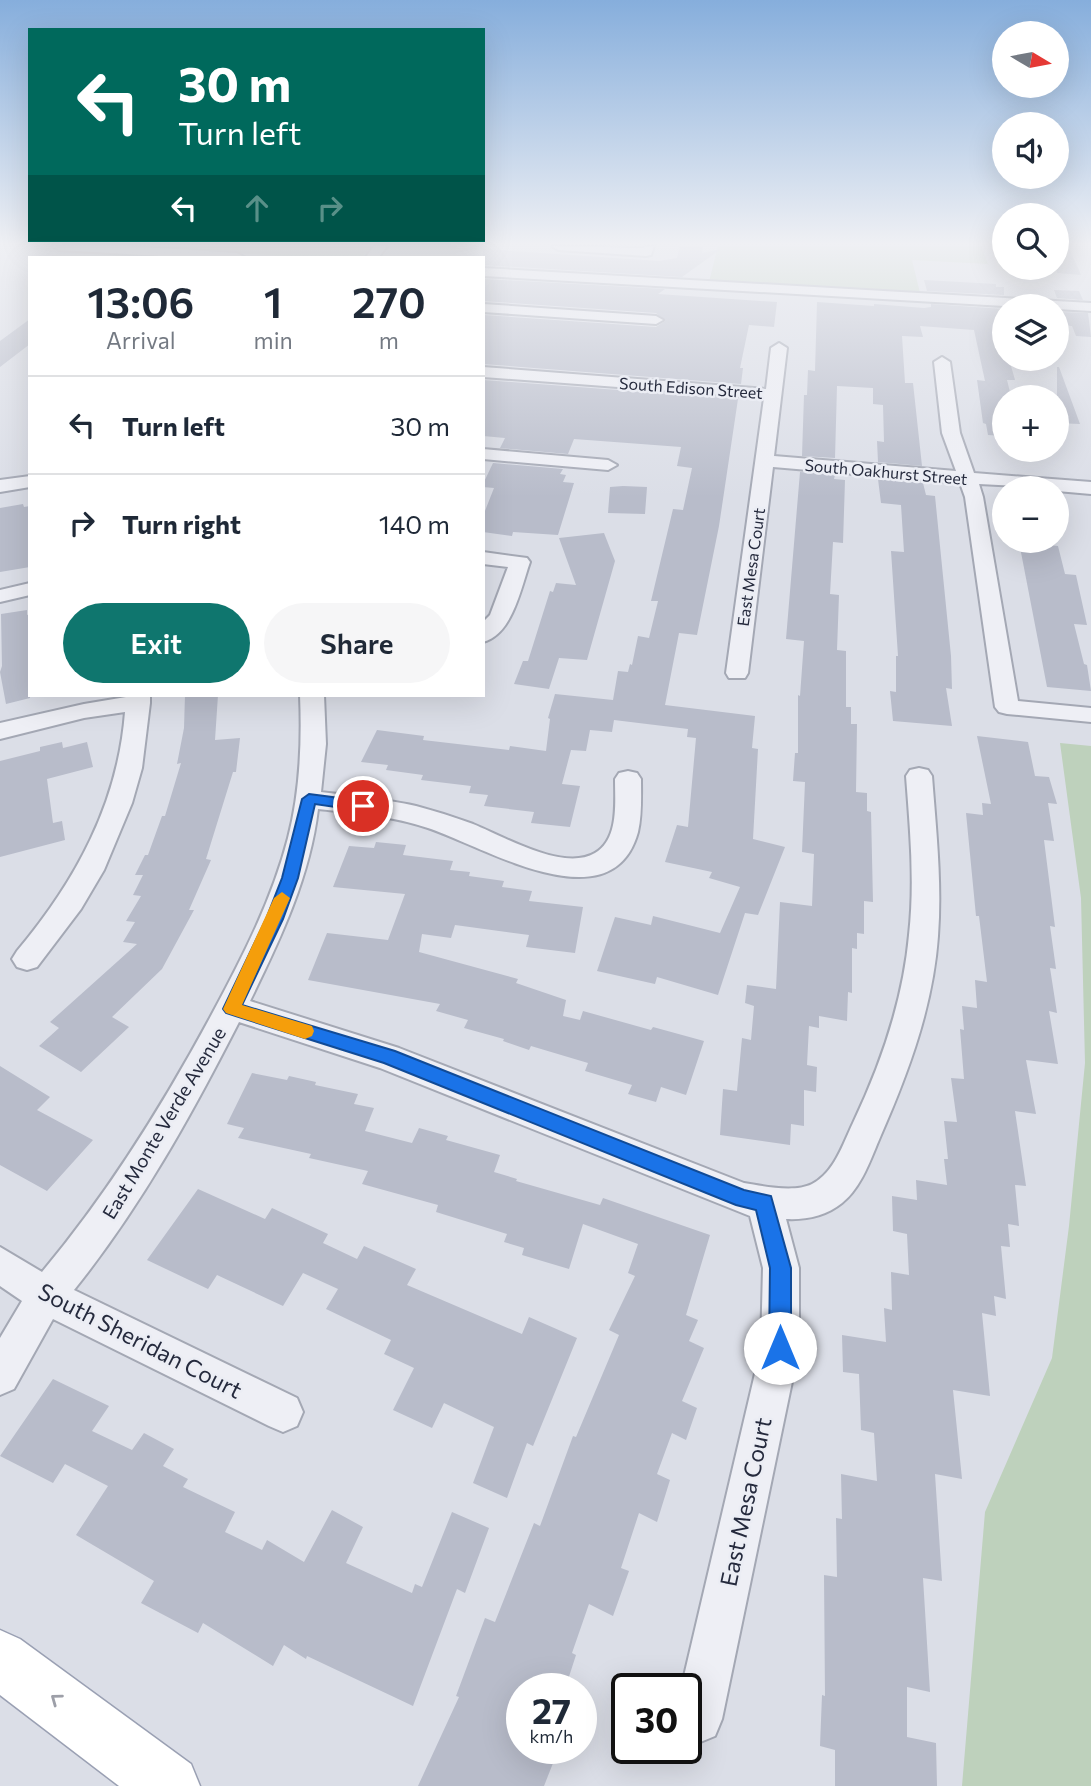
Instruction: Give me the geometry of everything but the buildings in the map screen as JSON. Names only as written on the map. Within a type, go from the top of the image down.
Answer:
[{"type":"main road","points":[[0,1659],[169,1786]]},
{"type":"street","points":[[772,394],[779,348]]},
{"type":"street","points":[[942,362],[951,433],[974,497],[1007,707],[1091,715]]},
{"type":"street","name":"South Edison Street","points":[[485,372],[772,394]]},
{"type":"street","name":"East Mesa Court","points":[[737,673],[772,394]]},
{"type":"street","points":[[485,454],[608,465]]},
{"type":"street","name":"South Oakhurst Street","points":[[765,461],[1091,488]]},
{"type":"street","points":[[0,486],[28,481]]},
{"type":"street","points":[[485,558],[520,562],[500,617],[485,633]]},
{"type":"street","points":[[0,596],[28,590]]},
{"type":"street","name":"East Monte Verde Avenue","points":[[0,1375],[46,1296],[87,1246],[141,1168],[232,1009],[275,919],[290,878],[309,799],[314,744],[312,697]]},
{"type":"street","points":[[0,732],[138,699],[130,759],[107,834],[72,904],[27,959]]},
{"type":"street","points":[[232,1009],[388,1057],[743,1199],[795,1203],[822,1197],[845,1177],[873,1117],[904,1034],[921,958],[926,873],[919,776]]},
{"type":"street","points":[[309,799],[389,810],[448,825],[550,865],[579,868],[605,861],[617,850],[626,832],[628,779]]},
{"type":"street","name":"East Mesa Court","points":[[702,1701],[780,1348],[780,1268],[764,1202]]},
{"type":"street","name":"South Sheridan Court","points":[[0,1265],[46,1296],[284,1412]]},
{"type":"street","name":"East Monte Verde Avenue","points":[[0,1333],[46,1296]]},
{"type":"green space","points":[[1060,743],[1091,746],[1091,1786],[962,1786],[985,1512],[1052,1358],[1069,1226],[1085,1063],[1081,898]]},
{"type":"slow traffic","points":[[282,898],[275,919],[232,1009],[305,1031]]},
{"type":"route","points":[[363,806],[309,799],[290,878],[275,919],[232,1009],[388,1057],[743,1199],[764,1202],[780,1268],[780,1348]]}]
